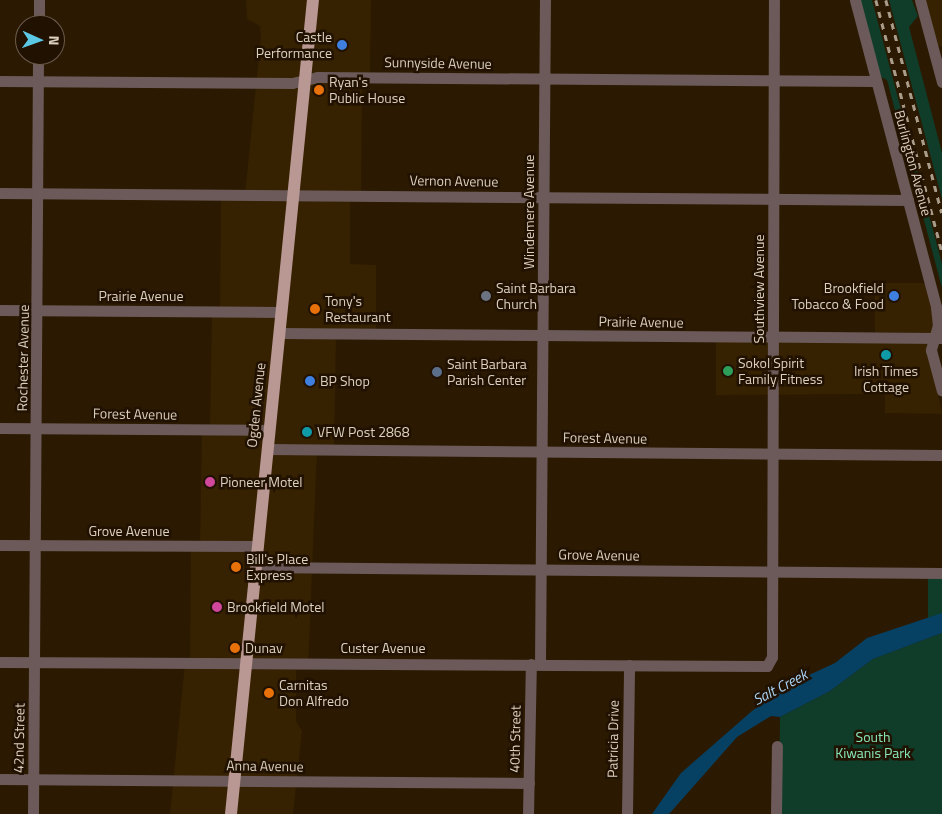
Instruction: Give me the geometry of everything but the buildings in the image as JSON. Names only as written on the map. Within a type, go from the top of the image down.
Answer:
[{"type":"main road","name":"Ogden Avenue","points":[[231,814],[313,0]]},
{"type":"street","points":[[39,0],[39,15]]},
{"type":"street","name":"Windemere Avenue","points":[[535,664],[541,570],[545,0]]},
{"type":"street","name":"Southview Avenue","points":[[767,666],[772,657],[773,572],[774,0]]},
{"type":"street","name":"Burlington Avenue","points":[[855,0],[936,307],[939,338],[932,350],[942,391]]},
{"type":"street","points":[[920,0],[942,82]]},
{"type":"street","name":"Rochester Avenue","points":[[35,662],[39,310],[38,65]]},
{"type":"street","name":"Sunnyside Avenue","points":[[0,81],[876,81]]},
{"type":"street","name":"Vernon Avenue","points":[[0,193],[908,200]]},
{"type":"street","name":"Prairie Avenue","points":[[0,310],[281,312]]},
{"type":"street","name":"Prairie Avenue","points":[[279,333],[939,338]]},
{"type":"street","name":"Forest Avenue","points":[[0,428],[269,430]]},
{"type":"street","name":"Forest Avenue","points":[[267,449],[942,455]]},
{"type":"street","name":"Grove Avenue","points":[[0,545],[257,546]]},
{"type":"street","name":"Grove Avenue","points":[[255,567],[942,573]]},
{"type":"street","name":"Custer Avenue","points":[[0,662],[767,666]]},
{"type":"street","name":"42nd Street","points":[[33,814],[35,662]]},
{"type":"street","name":"40th Street","points":[[528,814],[535,664]]},
{"type":"street","name":"Patricia Drive","points":[[627,814],[629,665]]},
{"type":"street","points":[[776,814],[777,746]]},
{"type":"street","name":"Anna Avenue","points":[[0,779],[529,783]]},
{"type":"shaded area","points":[[246,0],[371,0],[370,78],[362,78],[361,195],[350,195],[350,264],[376,265],[376,334],[336,334],[334,450],[317,450],[308,670],[296,670],[296,721],[302,731],[293,814],[170,814],[185,663],[190,662],[191,546],[200,546],[202,430],[210,430],[212,311],[220,311],[221,194],[245,194],[261,37],[260,26],[247,19]]},
{"type":"shaded area","points":[[919,0],[942,0],[942,46],[932,46]]},
{"type":"shaded area","points":[[875,283],[925,283],[936,326],[931,333],[875,332]]},
{"type":"shaded area","points":[[716,340],[928,341],[942,414],[885,413],[885,394],[716,395]]},
{"type":"green space","points":[[859,0],[872,0],[942,264],[942,288],[887,80],[881,77]]},
{"type":"green space","points":[[889,0],[912,0],[918,16],[909,27],[942,153],[942,199]]},
{"type":"green space","points":[[928,576],[942,576],[942,619],[928,619]]},
{"type":"green space","name":"South Kiwanis Park","points":[[942,633],[942,814],[779,814],[780,717],[830,691],[873,659]]},
{"type":"water","name":"Salt Creek","points":[[942,613],[942,633],[873,659],[830,691],[780,717],[771,716],[737,737],[669,814],[652,814],[681,773],[752,711],[794,682],[835,663],[867,638]]},
{"type":"railway","points":[[876,0],[942,251]]},
{"type":"railway","points":[[886,0],[942,213]]},
{"type":"place","name":"Castle Performance","points":[[342,45]]},
{"type":"place","name":"Ryan's Public House","points":[[319,90]]},
{"type":"place","name":"Saint Barbara Church","points":[[486,296]]},
{"type":"place","name":"Brookfield Tobacco & Food","points":[[894,296]]},
{"type":"place","name":"Tony's Restaurant","points":[[315,309]]},
{"type":"place","name":"Irish Times Cottage","points":[[886,355]]},
{"type":"place","name":"Sokol Spirit Family Fitness","points":[[728,371]]},
{"type":"place","name":"Saint Barbara Parish Center","points":[[437,372]]},
{"type":"place","name":"BP Shop","points":[[310,381]]},
{"type":"place","name":"VFW Post 2868","points":[[307,432]]},
{"type":"place","name":"Pioneer Motel","points":[[210,482]]},
{"type":"place","name":"Bill's Place Express","points":[[236,567]]},
{"type":"place","name":"Brookfield Motel","points":[[217,607]]},
{"type":"place","name":"Dunav","points":[[235,648]]},
{"type":"place","name":"Carnitas Don Alfredo","points":[[269,693]]}]
